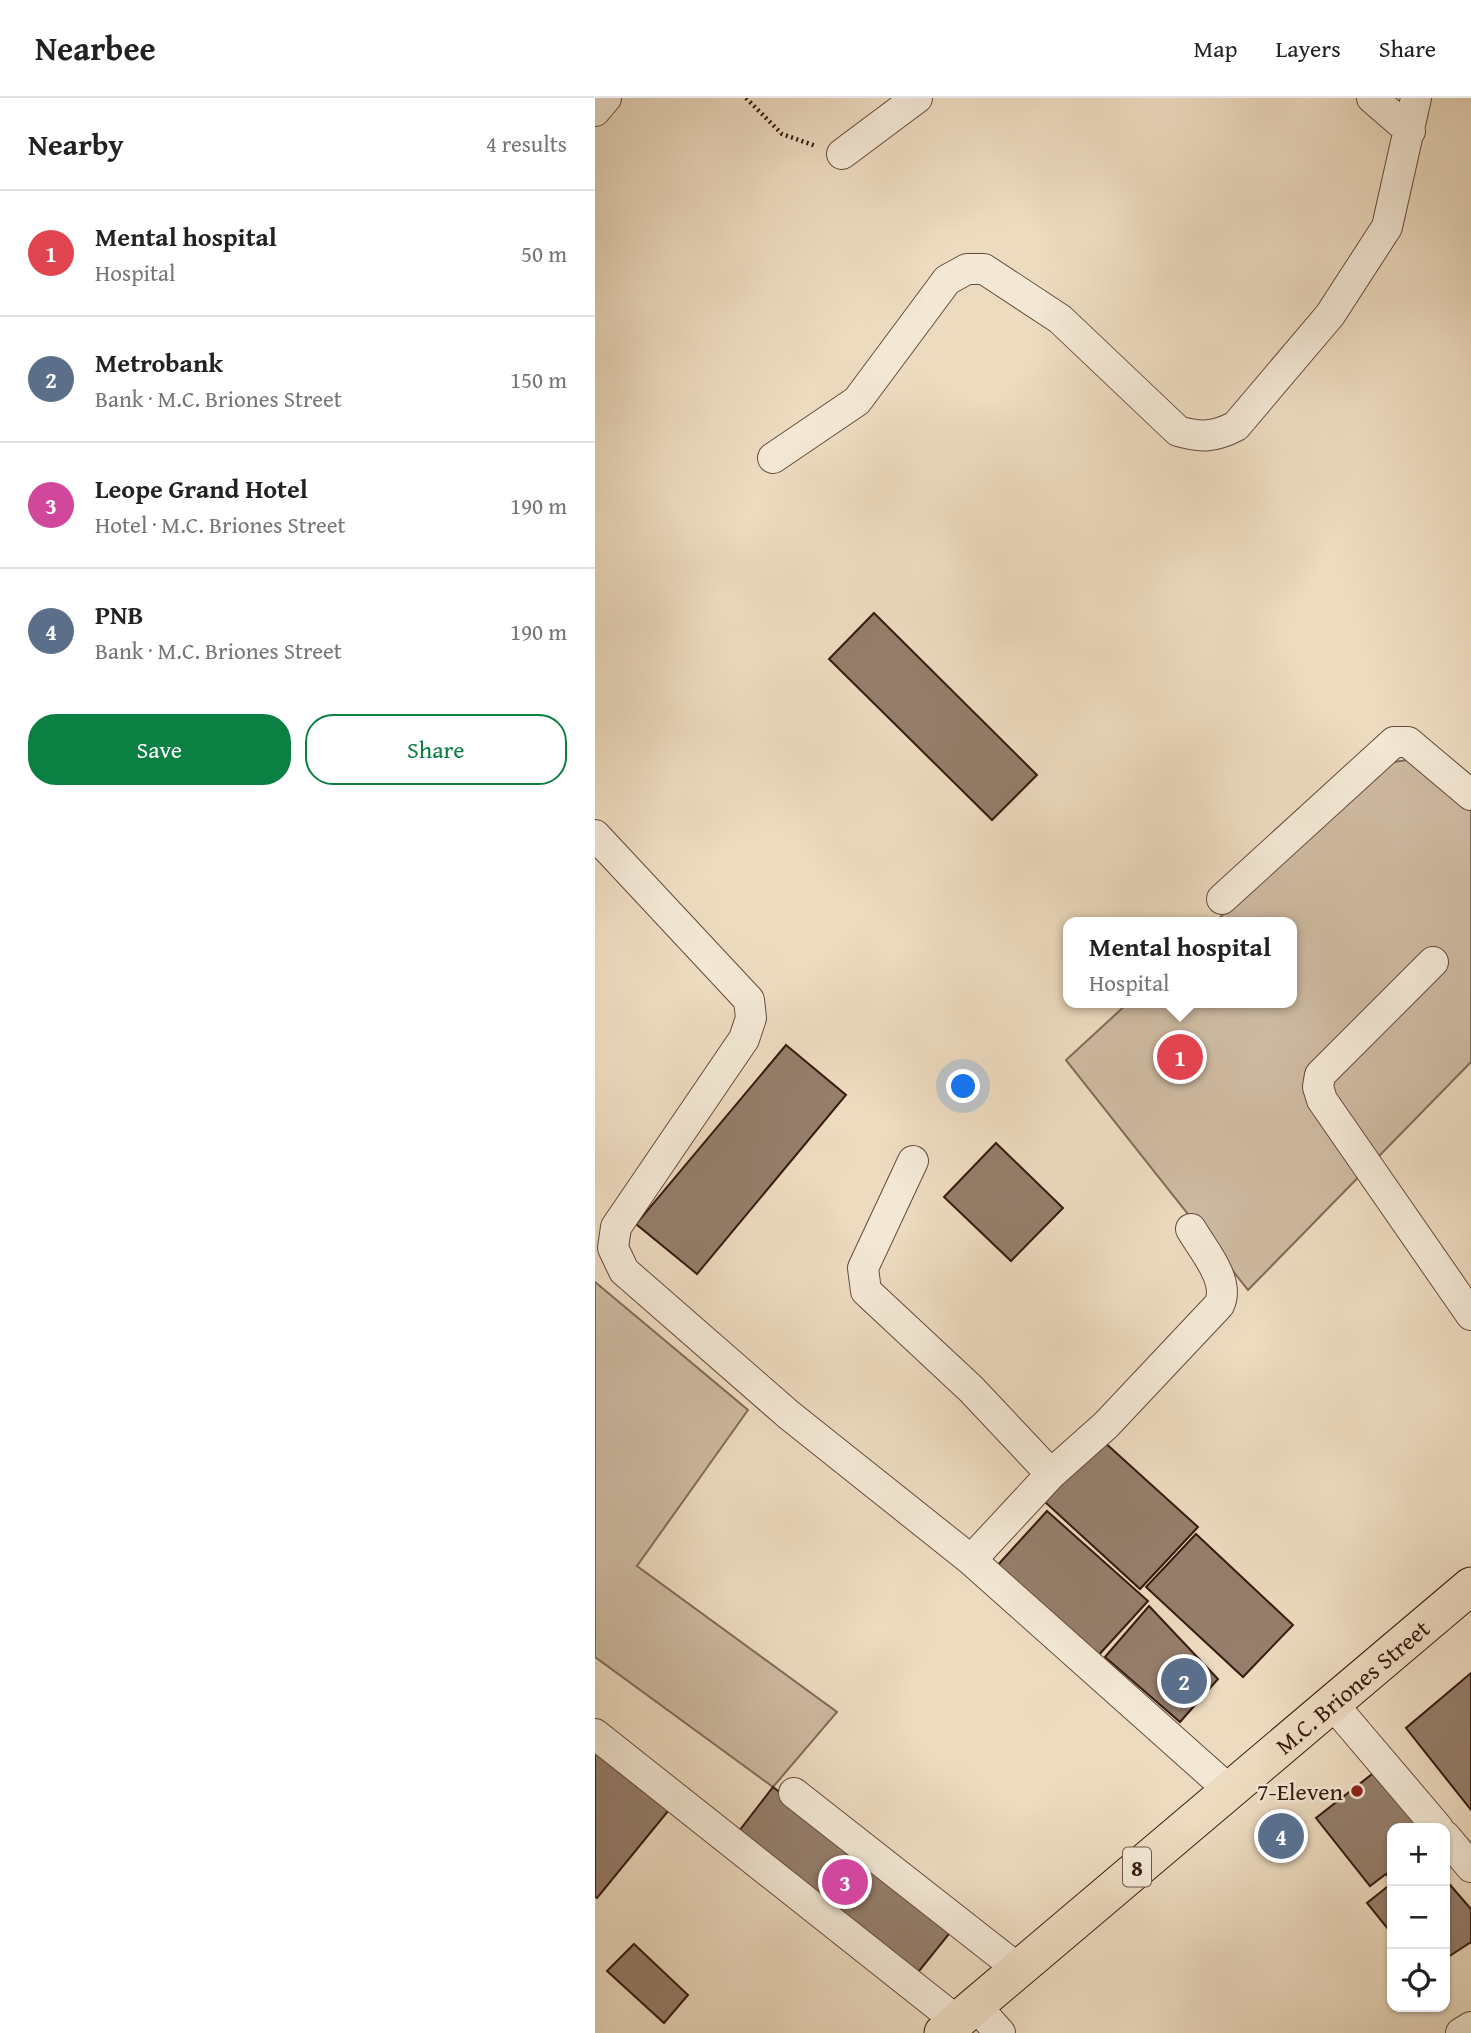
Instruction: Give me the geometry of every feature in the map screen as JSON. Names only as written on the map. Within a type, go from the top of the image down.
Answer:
[{"type":"main road","name":"M.C. Briones Street","points":[[958,2020],[1471,1586]]},
{"type":"street","points":[[595,111],[606,98]]},
{"type":"street","points":[[842,154],[917,98]]},
{"type":"street","points":[[1372,98],[1410,131]]},
{"type":"street","points":[[773,458],[857,401],[947,280],[967,269],[984,269],[1060,319],[1178,431],[1199,438],[1217,436],[1236,426],[1330,315],[1387,227],[1416,98]]},
{"type":"street","points":[[1222,899],[1394,742],[1408,742],[1471,795]]},
{"type":"street","points":[[595,835],[749,1000],[751,1018],[744,1039],[616,1227],[613,1248],[624,1271],[789,1415],[971,1560],[1229,1790]]},
{"type":"street","points":[[1433,962],[1320,1075],[1318,1087],[1322,1100],[1471,1315]]},
{"type":"street","points":[[913,1161],[863,1268],[866,1291],[971,1390],[1051,1474]]},
{"type":"street","points":[[971,1560],[1051,1474],[1106,1425],[1219,1305],[1224,1295],[1221,1282],[1191,1229]]},
{"type":"street","points":[[1331,1702],[1434,1823]]},
{"type":"street","points":[[595,1734],[958,2020],[1000,2033]]},
{"type":"street","points":[[794,1794],[1017,1968]]},
{"type":"street","points":[[1450,1842],[1471,1867]]},
{"type":"street","points":[[1461,2033],[1471,2026]]},
{"type":"path","points":[[746,98],[782,134],[842,154]]},
{"type":"shaded area","points":[[1415,759],[1471,808],[1471,1062],[1248,1290],[1066,1060],[1123,1008],[1297,1008],[1297,917],[1220,917],[1386,763]]},
{"type":"shaded area","points":[[595,1282],[748,1410],[637,1566],[837,1712],[773,1787],[595,1657]]},
{"type":"building","points":[[874,613],[1037,775],[992,820],[829,659]]},
{"type":"building","points":[[786,1045],[846,1095],[697,1274],[636,1224]]},
{"type":"building","points":[[996,1143],[1063,1208],[1011,1261],[944,1197]]},
{"type":"building","points":[[1102,1440],[1198,1527],[1140,1589],[1045,1502]]},
{"type":"building","points":[[1047,1511],[1148,1601],[1096,1658],[996,1567]]},
{"type":"building","points":[[1196,1534],[1293,1625],[1243,1677],[1146,1587]]},
{"type":"building","points":[[1149,1606],[1218,1679],[1180,1722],[1105,1657]]},
{"type":"building","points":[[1471,1673],[1471,1810],[1406,1728]]},
{"type":"building","points":[[595,1747],[669,1810],[597,1898],[595,1897]]},
{"type":"building","points":[[1376,1771],[1418,1823],[1387,1823],[1387,1875],[1370,1886],[1316,1818]]},
{"type":"building","points":[[773,1787],[953,1929],[915,1976],[736,1835]]},
{"type":"building","points":[[1450,1885],[1471,1909],[1471,1942],[1450,1956]]},
{"type":"building","points":[[1387,1887],[1387,1928],[1367,1903]]},
{"type":"building","points":[[634,1944],[688,1995],[664,2023],[607,1971]]},
{"type":"place","name":"Mental hospital","points":[[1180,1057]]},
{"type":"place","name":"Metrobank","points":[[1184,1681]]},
{"type":"place","name":"7-Eleven","points":[[1357,1791]]},
{"type":"place","name":"PNB","points":[[1281,1836]]},
{"type":"place","name":"Leope Grand Hotel","points":[[845,1882]]}]
